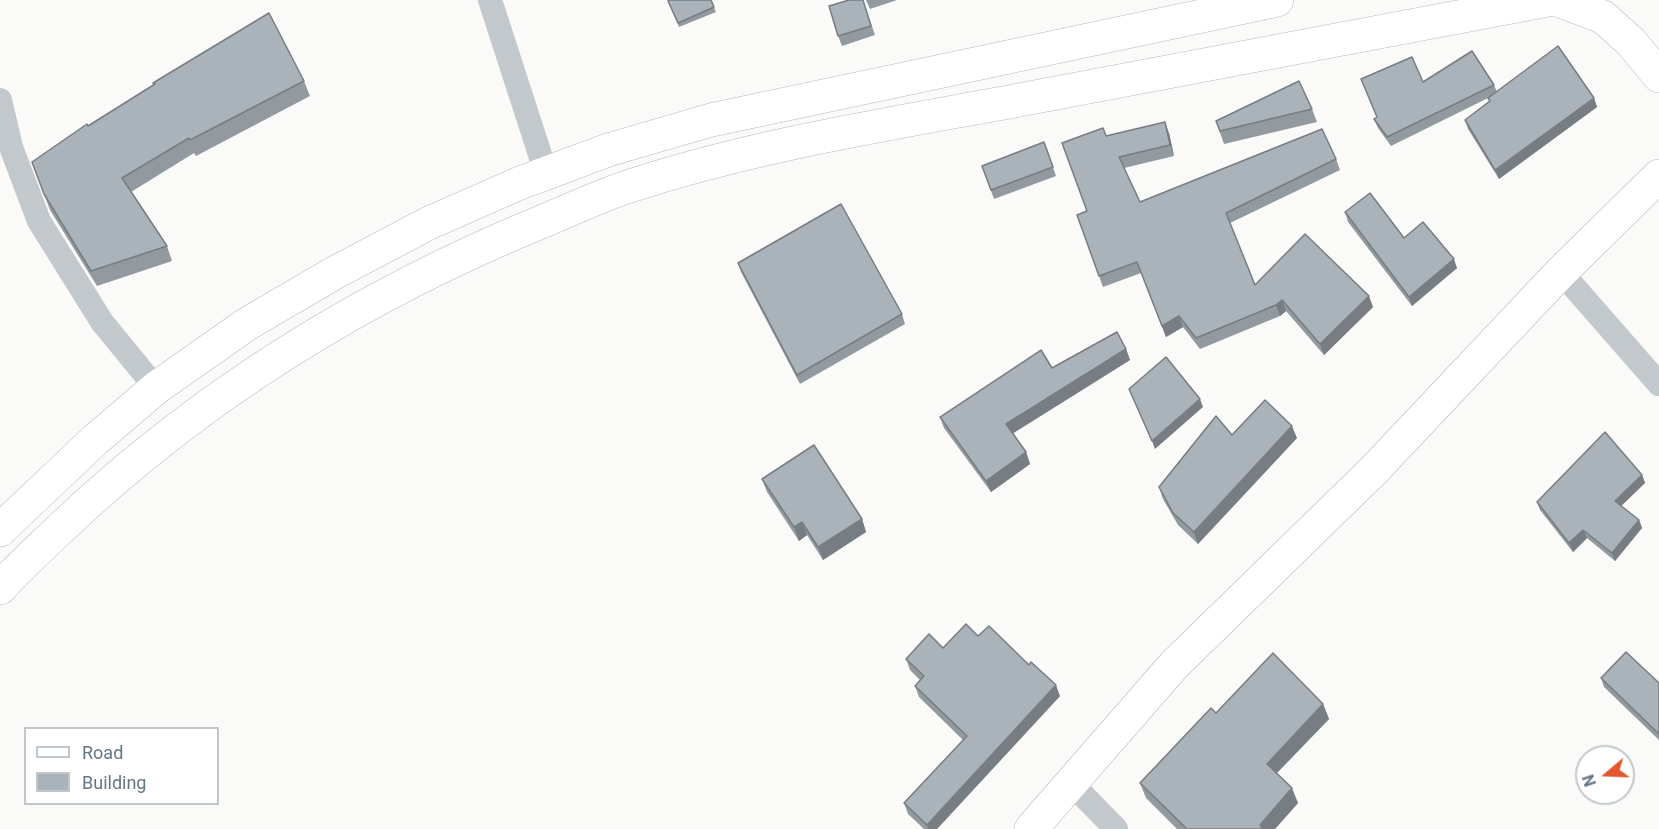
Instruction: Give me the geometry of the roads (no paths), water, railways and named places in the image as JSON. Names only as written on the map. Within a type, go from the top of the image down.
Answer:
[{"type":"main road","points":[[0,530],[79,455],[156,387],[246,324],[336,272],[429,223],[546,172],[608,150],[711,120],[1278,0]]},
{"type":"main road","points":[[0,588],[85,506],[150,449],[211,403],[295,346],[390,292],[494,241],[622,189],[724,159],[898,122],[1548,0]]},
{"type":"main road","points":[[1558,0],[1603,17],[1631,42],[1659,76]]},
{"type":"main road","points":[[1031,829],[1174,665],[1374,470],[1561,272],[1659,176]]},
{"type":"street","points":[[490,0],[546,172]]},
{"type":"street","points":[[0,100],[11,147],[39,221],[102,322],[156,387]]},
{"type":"street","points":[[1561,272],[1659,384]]},
{"type":"street","points":[[1070,782],[1116,829]]}]
